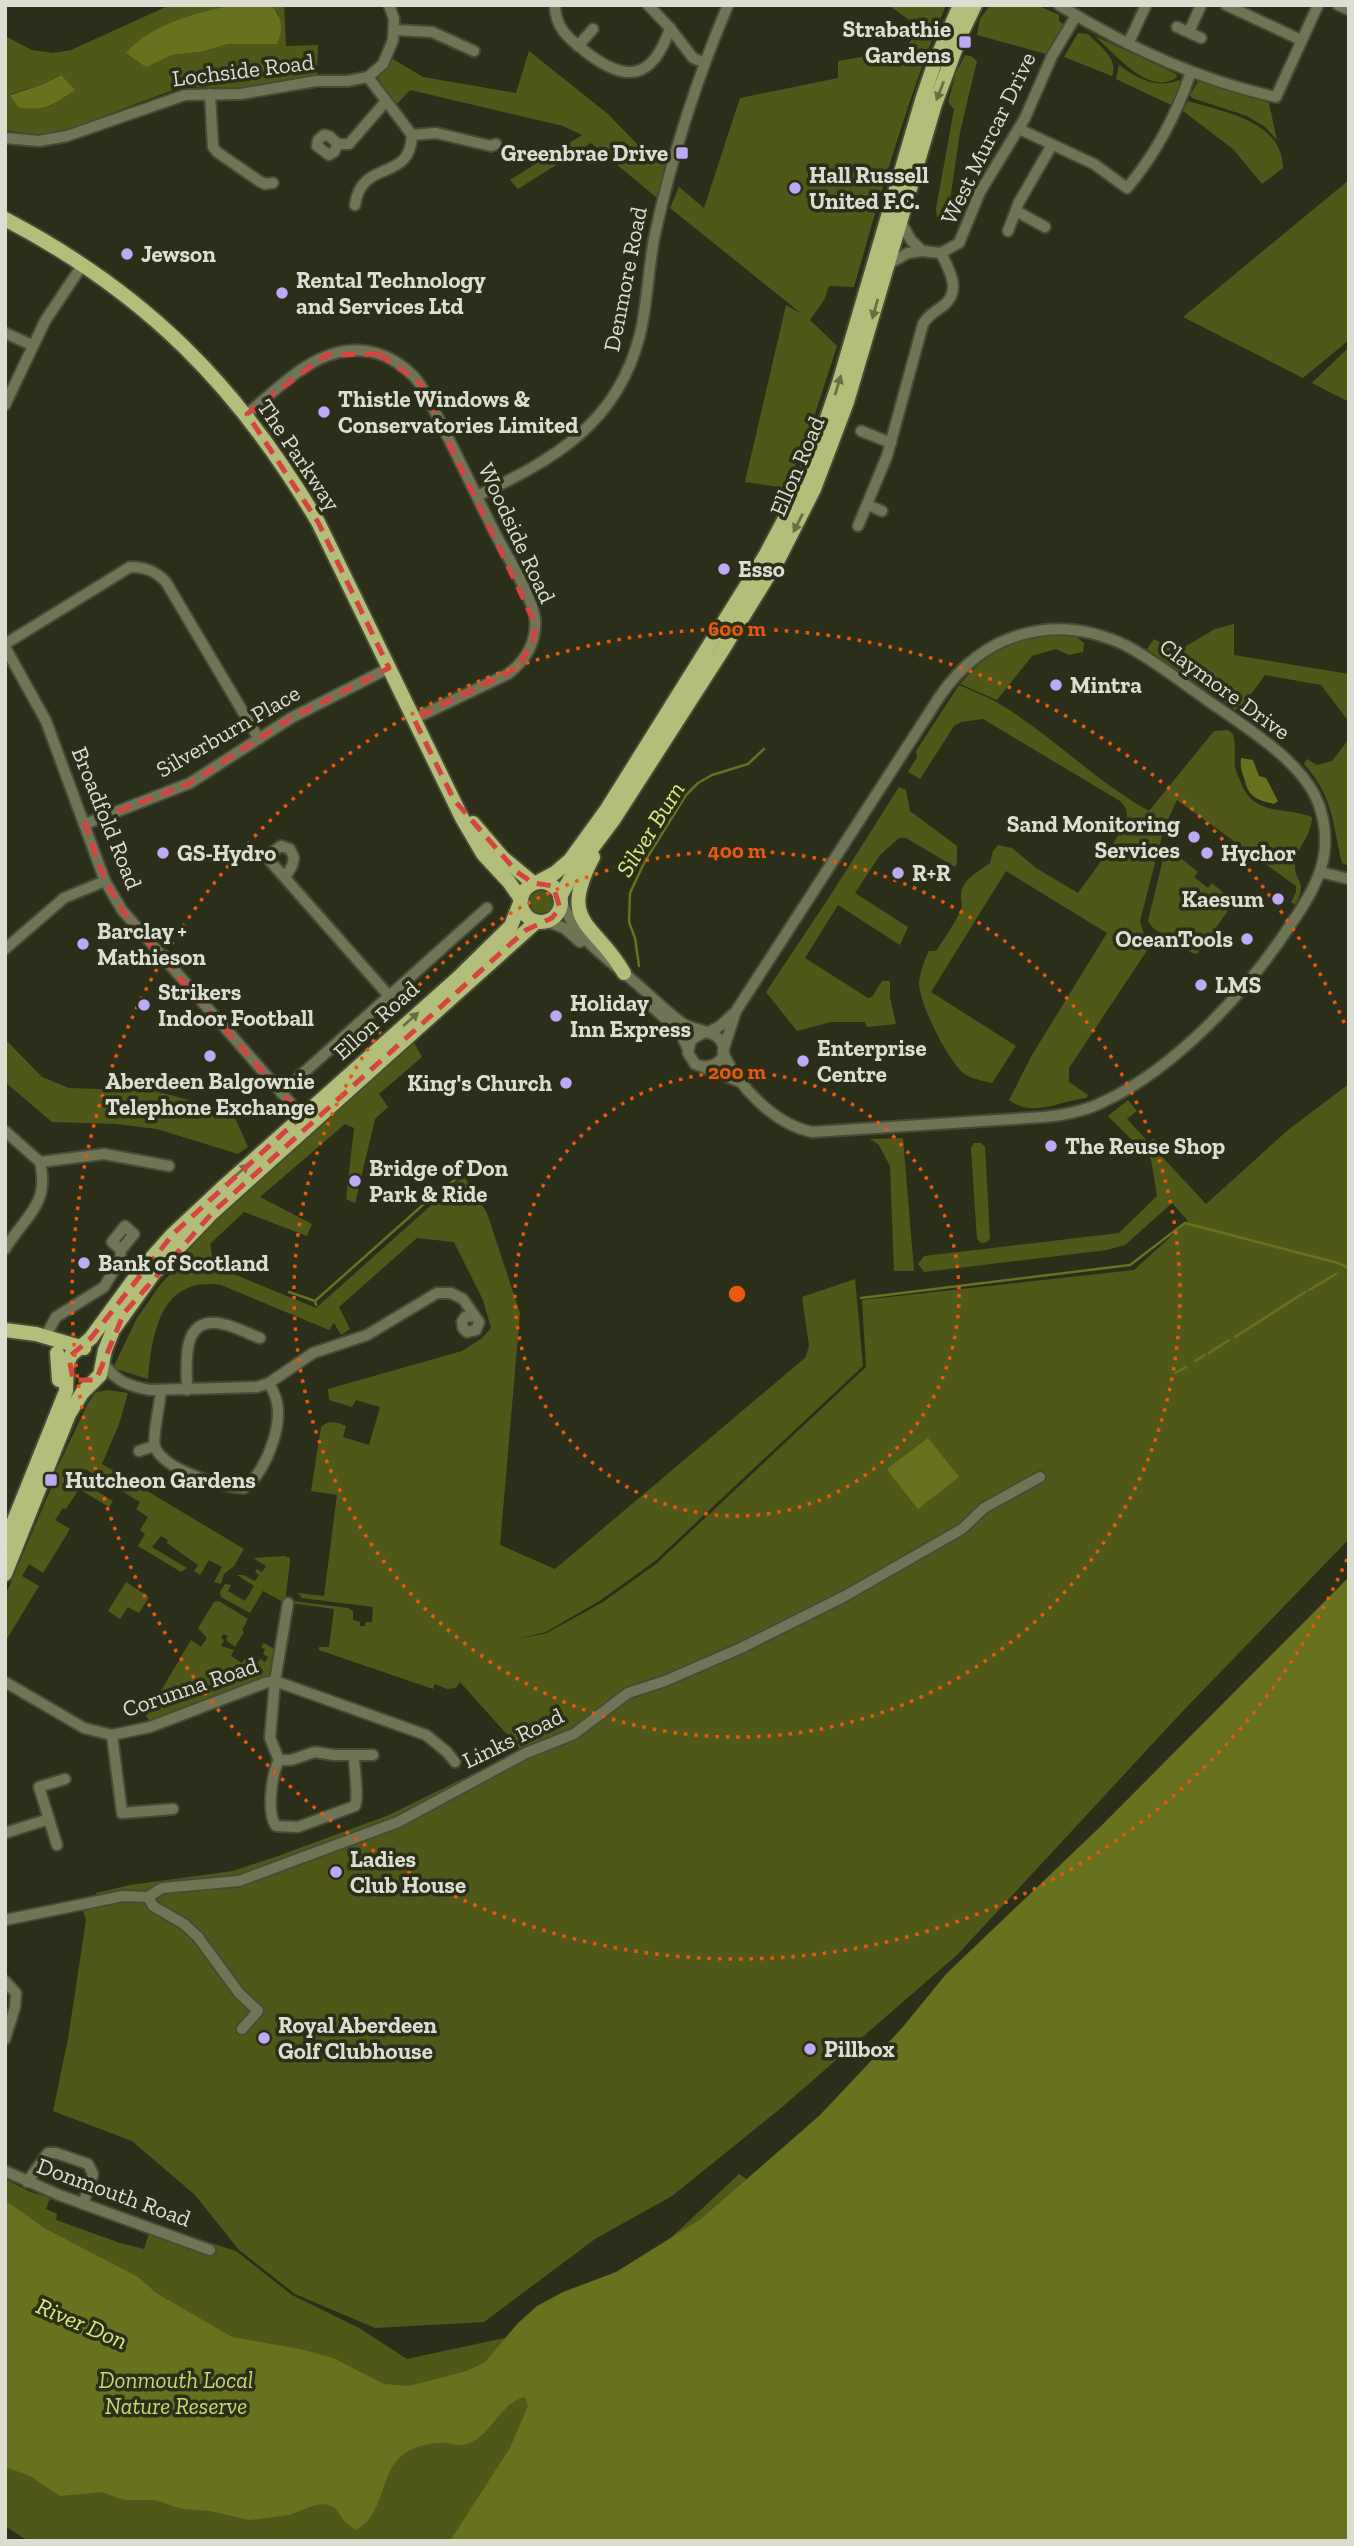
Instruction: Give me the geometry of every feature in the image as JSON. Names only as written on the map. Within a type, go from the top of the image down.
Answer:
[{"type":"main road","name":"Ellon Road","points":[[537,882],[555,873],[570,860],[607,809],[754,576],[798,494],[839,383],[923,97],[960,5]]},
{"type":"main road","name":"Ellon Road","points":[[561,899],[572,875],[614,819],[722,651],[802,516],[825,464],[847,402],[935,104],[961,34],[975,5]]},
{"type":"main road","name":"The Parkway","points":[[5,219],[83,264],[160,324],[190,352],[247,414],[297,486],[318,522],[472,838],[509,882],[520,901]]},
{"type":"main road","name":"The Parkway","points":[[454,800],[503,858],[537,882]]},
{"type":"main road","points":[[614,819],[581,883],[578,904],[579,915],[586,927],[624,973]]},
{"type":"main road","points":[[537,882],[553,886],[561,899],[557,914],[541,921],[527,917],[520,901],[524,889],[537,882]]},
{"type":"main road","name":"Ellon Road","points":[[81,1348],[94,1335],[140,1271],[173,1234],[501,937],[516,918],[520,901]]},
{"type":"main road","name":"Ellon Road","points":[[103,1363],[108,1341],[124,1312],[154,1273],[212,1212],[541,921]]},
{"type":"main road","points":[[5,1330],[45,1337],[95,1351],[103,1363],[100,1375],[82,1393],[69,1414],[5,1574]]},
{"type":"main road","points":[[45,1337],[68,1373],[79,1383],[93,1382]]},
{"type":"main road","points":[[5,1543],[66,1391],[69,1357],[81,1348]]},
{"type":"main road","points":[[36,1463],[39,1440],[59,1388],[57,1353]]},
{"type":"street","points":[[355,205],[357,193],[366,180],[372,175],[399,166],[405,161],[411,147],[412,135],[368,77],[386,58],[395,30],[389,5]]},
{"type":"street","points":[[555,5],[557,25],[603,65],[622,72],[642,69],[656,60],[663,51],[670,28]]},
{"type":"street","points":[[648,5],[693,58],[705,63]]},
{"type":"street","name":"Denmore Road","points":[[477,496],[536,466],[569,445],[595,421],[618,389],[641,332],[652,250],[663,201],[700,78],[727,5]]},
{"type":"street","points":[[1059,5],[1128,44],[1191,72],[1276,97],[1318,5]]},
{"type":"street","points":[[1128,44],[1146,5]]},
{"type":"street","points":[[1189,32],[1201,5]]},
{"type":"street","points":[[1226,5],[1301,40]]},
{"type":"street","points":[[1338,5],[1349,10]]},
{"type":"street","name":"West Murcar Drive","points":[[888,264],[908,253],[941,253],[953,248],[961,240],[980,192],[1019,129],[1052,56],[1076,16]]},
{"type":"street","points":[[1177,27],[1201,38]]},
{"type":"street","points":[[578,46],[593,29]]},
{"type":"street","points":[[395,30],[432,32],[474,51]]},
{"type":"street","points":[[684,46],[693,71],[700,78]]},
{"type":"street","points":[[1019,129],[1100,167],[1127,188],[1152,153],[1183,95],[1191,72]]},
{"type":"street","name":"Lochside Road","points":[[5,138],[38,141],[86,132],[175,97],[240,94],[316,81],[347,81],[368,77]]},
{"type":"street","points":[[210,94],[213,147],[257,185],[273,183]]},
{"type":"street","points":[[338,144],[349,144],[386,101]]},
{"type":"street","points":[[412,135],[436,133],[491,146],[496,144]]},
{"type":"street","points":[[1008,231],[1052,145]]},
{"type":"street","points":[[1016,211],[1045,227]]},
{"type":"street","name":"West Murcar Drive","points":[[900,221],[911,240],[922,251]]},
{"type":"street","points":[[858,526],[891,443],[923,324],[931,314],[946,304],[952,294],[953,280],[941,253]]},
{"type":"street","points":[[5,405],[45,321],[83,264]]},
{"type":"street","points":[[5,333],[32,345]]},
{"type":"street","name":"Woodside Road","points":[[247,414],[295,374],[326,355],[351,350],[379,354],[404,368],[420,383],[534,614],[533,641],[520,664],[508,674],[414,719]]},
{"type":"street","points":[[861,431],[891,443]]},
{"type":"street","points":[[868,505],[882,511]]},
{"type":"street","points":[[5,645],[130,567],[149,569],[158,573],[166,582],[259,738]]},
{"type":"street","name":"Claymore Drive","points":[[705,1033],[720,1026],[736,1011],[946,687],[980,654],[1007,639],[1025,633],[1054,629],[1074,630],[1101,635],[1125,645],[1266,743],[1299,773],[1316,797],[1325,834],[1320,872],[1306,900],[1273,952],[1239,993],[1202,1031],[1142,1079],[1105,1101],[1074,1113],[1044,1118],[812,1132],[782,1120],[738,1081]]},
{"type":"street","name":"Broadfold Road","points":[[5,645],[46,721],[105,881],[130,922],[302,1116]]},
{"type":"street","name":"Silverburn Place","points":[[85,824],[190,783],[318,703],[389,668]]},
{"type":"street","points":[[1320,872],[1349,879]]},
{"type":"street","points":[[285,877],[390,997]]},
{"type":"street","points":[[5,949],[48,909],[64,898],[105,881]]},
{"type":"street","points":[[561,899],[579,932],[624,973],[681,1022],[719,1039],[738,1081]]},
{"type":"street","points":[[281,1093],[487,908]]},
{"type":"street","points":[[541,921],[559,925],[568,931],[677,1029],[692,1061],[738,1081]]},
{"type":"street","name":"Claymore Drive","points":[[723,1052],[736,1011]]},
{"type":"street","points":[[688,1049],[691,1040],[705,1033]]},
{"type":"street","points":[[705,1068],[717,1064],[723,1052]]},
{"type":"street","points":[[5,1131],[40,1162],[43,1187],[39,1201],[5,1248]]},
{"type":"street","points":[[40,1162],[104,1154],[165,1168]]},
{"type":"street","points":[[45,1337],[52,1320],[104,1287],[120,1260],[121,1250]]},
{"type":"street","points":[[103,1363],[110,1374],[134,1388],[161,1391],[257,1387],[269,1383],[313,1353],[360,1338],[437,1293],[445,1292],[457,1296],[473,1316]]},
{"type":"street","points":[[187,1390],[187,1345],[194,1332],[212,1323],[239,1336],[260,1338]]},
{"type":"street","points":[[93,1382],[121,1382]]},
{"type":"street","points":[[244,1488],[263,1468],[276,1426],[278,1407],[269,1383]]},
{"type":"street","points":[[161,1391],[154,1446],[161,1455],[178,1470],[244,1488]]},
{"type":"street","points":[[139,1451],[154,1446]]},
{"type":"street","name":"Links Road","points":[[5,1920],[123,1896],[148,1897],[162,1888],[239,1881],[409,1817],[526,1753],[574,1734],[628,1692],[665,1681],[741,1648],[845,1596],[962,1529],[984,1508],[1040,1478]]},
{"type":"street","points":[[244,1488],[246,1502]]},
{"type":"street","points":[[279,1760],[270,1738],[275,1681],[288,1603]]},
{"type":"street","points":[[272,1630],[283,1636]]},
{"type":"street","points":[[275,1681],[426,1735],[456,1762]]},
{"type":"street","name":"Corunna Road","points":[[5,1682],[84,1728],[112,1735],[150,1727],[275,1681]]},
{"type":"street","points":[[112,1735],[122,1813],[173,1809]]},
{"type":"street","points":[[279,1760],[315,1752],[373,1755]]},
{"type":"street","points":[[279,1760],[272,1773],[272,1819],[276,1826],[298,1827],[355,1806],[358,1799],[354,1756]]},
{"type":"street","points":[[57,1845],[39,1787],[65,1779]]},
{"type":"street","points":[[5,1833],[49,1819]]},
{"type":"street","points":[[148,1897],[153,1906],[184,1924],[198,1937],[239,1993],[258,2011],[242,2029]]},
{"type":"street","points":[[5,1981],[16,1993],[15,2007],[5,2039]]},
{"type":"street","points":[[27,2182],[48,2153],[56,2152],[88,2164],[93,2174],[83,2204]]},
{"type":"street","name":"Donmouth Road","points":[[5,2171],[83,2204],[210,2250]]},
{"type":"highlighted area","points":[[379,354],[420,383],[535,623],[533,641],[517,668],[414,719],[454,800],[517,872],[533,883],[553,886],[560,908],[552,918],[526,930],[213,1212],[124,1313],[96,1380],[73,1380],[69,1357],[91,1338],[173,1234],[302,1116],[130,922],[105,881],[85,824],[190,783],[291,718],[389,668],[318,522],[247,414],[326,355]]},
{"type":"green space","points":[[170,5],[232,5],[192,16],[146,66],[172,55],[200,52],[229,44],[277,44],[279,15],[271,5],[284,5],[286,46],[318,45],[317,75],[242,88],[181,87],[61,132],[42,135],[5,130],[5,36],[32,50],[53,53],[71,50]],"holes":[[[60,75],[74,90],[50,106],[10,94],[41,85]]]},
{"type":"green space","points":[[888,5],[946,5],[907,109],[854,287],[829,286],[824,300],[810,320],[837,346],[814,417],[786,488],[745,482],[786,305],[802,314],[670,208],[679,187],[704,208],[740,98],[838,78],[838,61],[905,49],[920,28],[928,33]]},
{"type":"green space","points":[[990,5],[1037,5],[1059,15],[1059,21],[1064,25],[1046,54],[977,35],[980,19]]},
{"type":"green space","points":[[1078,33],[1088,34],[1107,53],[1113,64],[1112,76],[1064,57]]},
{"type":"green space","points":[[1095,36],[1176,74],[1177,77],[1166,82],[1155,82],[1144,77],[1122,62]]},
{"type":"green space","points":[[529,51],[608,114],[655,159],[661,149],[667,158],[657,198],[591,143],[518,189],[510,180],[582,135],[563,126],[410,90],[395,106],[377,76],[393,59],[423,77],[516,93]]},
{"type":"green space","points":[[965,55],[977,61],[960,132],[947,219],[941,221],[937,217],[936,209],[954,109],[948,102],[956,73]]},
{"type":"green space","points":[[1119,65],[1133,75],[1155,83],[1179,80],[1182,83],[1173,104],[1116,79]]},
{"type":"green space","points":[[1198,81],[1269,103],[1277,140],[1265,127],[1247,116],[1192,98],[1190,95]]},
{"type":"green space","points":[[1188,101],[1233,114],[1262,129],[1273,139],[1280,152],[1283,168],[1262,184],[1233,149],[1183,111]]},
{"type":"green space","points":[[1349,180],[1349,340],[1303,378],[1183,317]]},
{"type":"green space","points":[[1349,347],[1349,402],[1312,383]]},
{"type":"green space","points":[[1234,624],[1234,655],[1349,674],[1349,722],[1321,685],[1265,675],[1249,697],[1258,710],[1256,724],[1147,649],[1154,639],[1176,652],[1215,629]]},
{"type":"green space","points":[[1073,634],[1084,643],[1083,652],[1069,655],[1056,649],[1032,656],[997,700],[960,684],[972,670],[997,651],[1010,645],[1039,637]]},
{"type":"green space","points":[[959,685],[993,700],[1018,716],[1110,786],[1149,811],[1214,731],[1228,730],[1234,738],[1235,767],[1247,794],[1262,806],[1312,817],[1309,831],[1296,858],[1295,870],[1301,890],[1295,905],[1291,902],[1296,886],[1177,800],[1164,828],[1140,921],[1148,949],[1069,1068],[1069,1082],[1088,1095],[1086,1098],[1037,1108],[1027,1108],[1009,1100],[1032,1055],[1107,933],[1006,871],[931,992],[1016,1046],[992,1083],[966,1075],[951,1059],[929,1018],[920,992],[921,971],[927,955],[929,951],[936,951],[957,917],[964,885],[990,863],[993,851],[998,845],[1012,848],[1036,868],[1078,893],[1113,843],[1127,816],[1120,801],[983,719],[961,722],[954,726],[920,779],[908,772],[917,757],[916,751]]},
{"type":"green space","points":[[1349,739],[1349,866],[1342,863],[1327,799],[1304,764],[1307,759],[1317,765],[1332,761]]},
{"type":"green space","points":[[899,787],[906,790],[910,811],[957,846],[955,867],[906,838],[899,838],[880,855],[855,893],[908,927],[900,945],[838,905],[805,958],[868,998],[872,997],[882,981],[890,981],[890,997],[896,1024],[867,1027],[865,1022],[831,1022],[797,1031],[766,992]]},
{"type":"green space","points":[[1169,852],[1168,858],[1177,861],[1179,857],[1198,872],[1194,877],[1208,888],[1212,883],[1233,901],[1197,954],[1153,928],[1148,921],[1163,859]]},
{"type":"green space","points":[[540,887],[546,888],[554,896],[554,908],[546,916],[540,917],[534,916],[526,908],[525,902],[526,896],[534,888]]},
{"type":"green space","points":[[5,1039],[42,1077],[69,1088],[155,1091],[215,1107],[226,1098],[248,1147],[238,1154],[157,1129],[116,1124],[52,1122],[5,1082]]},
{"type":"green space","points":[[413,1041],[422,1057],[379,1094],[388,1107],[375,1119],[355,1203],[346,1199],[354,1128],[345,1124],[260,1197],[312,1224],[307,1236],[244,1212],[210,1244],[214,1266],[316,1308],[464,1176],[487,1213],[520,1313],[500,1545],[555,1569],[806,1357],[809,1345],[802,1297],[855,1279],[863,1366],[655,1561],[601,1600],[546,1632],[513,1640],[547,1633],[603,1602],[656,1564],[866,1367],[862,1300],[1134,1270],[1188,1221],[1172,1203],[1125,1245],[1107,1250],[924,1272],[918,1264],[924,1256],[1119,1233],[1157,1196],[1151,1159],[1108,1116],[1128,1100],[1137,1111],[1127,1119],[1206,1204],[1288,1130],[1349,1084],[1349,1539],[1180,1714],[958,1954],[781,2108],[672,2196],[595,2239],[484,2322],[375,2328],[295,2294],[239,2250],[195,2195],[132,2141],[53,2111],[68,2039],[86,1920],[82,1908],[98,1905],[96,1893],[130,1885],[233,1871],[278,1856],[389,1815],[521,1750],[460,1682],[456,1688],[447,1689],[435,1684],[433,1689],[319,1650],[319,1647],[329,1647],[334,1609],[291,1603],[293,1601],[348,1608],[353,1611],[353,1620],[360,1622],[360,1626],[372,1622],[373,1607],[302,1598],[298,1593],[324,1596],[337,1495],[311,1491],[321,1427],[330,1423],[346,1426],[343,1437],[369,1445],[380,1407],[356,1400],[352,1407],[329,1400],[328,1389],[462,1351],[481,1339],[491,1328],[483,1300],[454,1242],[417,1238],[339,1307],[350,1329],[341,1335],[334,1323],[329,1330],[221,1285],[201,1285],[184,1290],[172,1299],[163,1312],[153,1344],[148,1379],[113,1368],[137,1318],[160,1285],[189,1254],[183,1249]]},
{"type":"green space","points":[[903,1138],[914,1271],[894,1271],[890,1166],[879,1145],[870,1139]]},
{"type":"green space","points":[[974,1143],[981,1143],[985,1147],[990,1238],[981,1243],[977,1239],[971,1148]]},
{"type":"green space","points":[[108,1390],[128,1393],[119,1424],[102,1464],[244,1549],[234,1566],[224,1574],[221,1584],[214,1582],[222,1567],[209,1560],[200,1575],[194,1571],[198,1565],[161,1536],[152,1547],[187,1568],[181,1572],[138,1546],[145,1534],[140,1530],[148,1517],[136,1509],[140,1502],[85,1469],[78,1480],[113,1501],[109,1507],[79,1489],[66,1509],[63,1508],[55,1520],[70,1529],[43,1573],[29,1564],[22,1576],[39,1586],[5,1642],[5,1596],[55,1479],[53,1477],[88,1403],[96,1392]]},
{"type":"green space","points":[[253,1558],[290,1558],[285,1603],[263,1591],[250,1613],[221,1597],[220,1592],[225,1584],[231,1585],[228,1591],[245,1601],[254,1586],[237,1575],[255,1581],[259,1575],[255,1572],[257,1569],[262,1572],[266,1566]]},
{"type":"green space","points":[[126,1582],[149,1597],[139,1613],[128,1607],[120,1619],[108,1611]]},
{"type":"green space","points":[[219,1601],[248,1619],[235,1647],[226,1640],[228,1636],[223,1634],[221,1646],[234,1650],[231,1656],[242,1663],[246,1657],[255,1666],[260,1659],[265,1662],[268,1657],[263,1654],[265,1649],[261,1647],[264,1643],[276,1650],[273,1676],[151,1723],[146,1716],[191,1640],[201,1647],[207,1638],[198,1628],[214,1602]]},
{"type":"green space","name":"Donmouth Local Nature Reserve","points":[[739,2174],[818,2226],[458,2541],[28,2541],[5,2526],[5,2179],[28,2191],[50,2198],[46,2209],[57,2214],[56,2220],[120,2243],[144,2249],[149,2233],[168,2229],[236,2251],[292,2295],[359,2328],[407,2359],[582,2321]]},
{"type":"water","points":[[232,5],[271,5],[281,23],[277,44],[229,44],[200,52],[172,55],[146,67],[126,53],[148,34],[161,27],[189,16]]},
{"type":"water","points":[[61,75],[75,90],[48,106],[35,109],[18,107],[10,95],[41,85]]},
{"type":"water","points":[[1241,758],[1253,760],[1259,776],[1266,778],[1278,801],[1274,804],[1252,795],[1242,772]]},
{"type":"water","points":[[928,1438],[959,1477],[918,1509],[888,1468]]},
{"type":"water","name":"River Don","points":[[1349,1577],[1349,2541],[450,2541],[510,2448],[528,2406],[525,2397],[510,2405],[472,2442],[462,2445],[430,2444],[404,2454],[390,2472],[372,2514],[366,2523],[356,2530],[346,2523],[335,2508],[326,2504],[315,2505],[289,2515],[249,2520],[210,2511],[182,2509],[155,2500],[125,2500],[101,2492],[60,2496],[30,2476],[5,2467],[5,2200],[44,2228],[138,2277],[156,2293],[232,2337],[333,2358],[384,2384],[409,2386],[467,2371],[485,2362],[518,2323],[537,2306],[563,2292],[616,2272],[701,2219],[820,2115],[902,2028],[946,1974],[1101,1826]]},
{"type":"waterway","name":"Silver Burn","points":[[639,966],[635,938],[629,922],[630,893],[645,861],[686,795],[698,783],[712,775],[748,764],[764,749]]},
{"type":"waterway","points":[[316,1305],[315,1301],[433,1196],[474,1166]]},
{"type":"waterway","points":[[861,1298],[1130,1265],[1185,1223],[1349,1268]]},
{"type":"waterway","points":[[1309,1290],[1336,1274]]},
{"type":"waterway","points":[[289,1292],[315,1301]]},
{"type":"waterway","points":[[1235,1337],[1305,1292]]},
{"type":"waterway","points":[[1209,1353],[1229,1340]]},
{"type":"waterway","points":[[1195,1361],[1205,1355]]},
{"type":"waterway","points":[[1175,1373],[1186,1367]]},
{"type":"place","name":"Strabathie Gardens","points":[[965,42]]},
{"type":"place","name":"Greenbrae Drive","points":[[682,153]]},
{"type":"place","name":"Hall Russell United F.C.","points":[[795,188]]},
{"type":"place","name":"Jewson","points":[[127,254]]},
{"type":"place","name":"Rental Technology and Services Ltd","points":[[282,293]]},
{"type":"place","name":"Thistle Windows & Conservatories Limited","points":[[324,412]]},
{"type":"place","name":"Esso","points":[[724,569]]},
{"type":"place","name":"Mintra","points":[[1056,685]]},
{"type":"place","name":"Sand Monitoring Services","points":[[1194,837]]},
{"type":"place","name":"GS-Hydro","points":[[163,853]]},
{"type":"place","name":"Hychor","points":[[1207,853]]},
{"type":"place","name":"R+R","points":[[898,873]]},
{"type":"place","name":"Kaesum","points":[[1278,899]]},
{"type":"place","name":"OceanTools","points":[[1247,939]]},
{"type":"place","name":"Barclay + Mathieson","points":[[83,944]]},
{"type":"place","name":"LMS","points":[[1201,985]]},
{"type":"place","name":"Strikers Indoor Football","points":[[144,1005]]},
{"type":"place","name":"Holiday Inn Express","points":[[556,1016]]},
{"type":"place","name":"Aberdeen Balgownie Telephone Exchange","points":[[210,1056]]},
{"type":"place","name":"Enterprise Centre","points":[[803,1061]]},
{"type":"place","name":"King's Church","points":[[566,1083]]},
{"type":"place","name":"The Reuse Shop","points":[[1051,1146]]},
{"type":"place","name":"Bridge of Don Park & Ride","points":[[355,1181]]},
{"type":"place","name":"Bank of Scotland","points":[[84,1263]]},
{"type":"place","name":"Hutcheon Gardens","points":[[51,1480]]},
{"type":"place","name":"Ladies Club House","points":[[336,1872]]},
{"type":"place","name":"Royal Aberdeen Golf Clubhouse","points":[[264,2038]]},
{"type":"place","name":"Pillbox","points":[[810,2049]]}]
